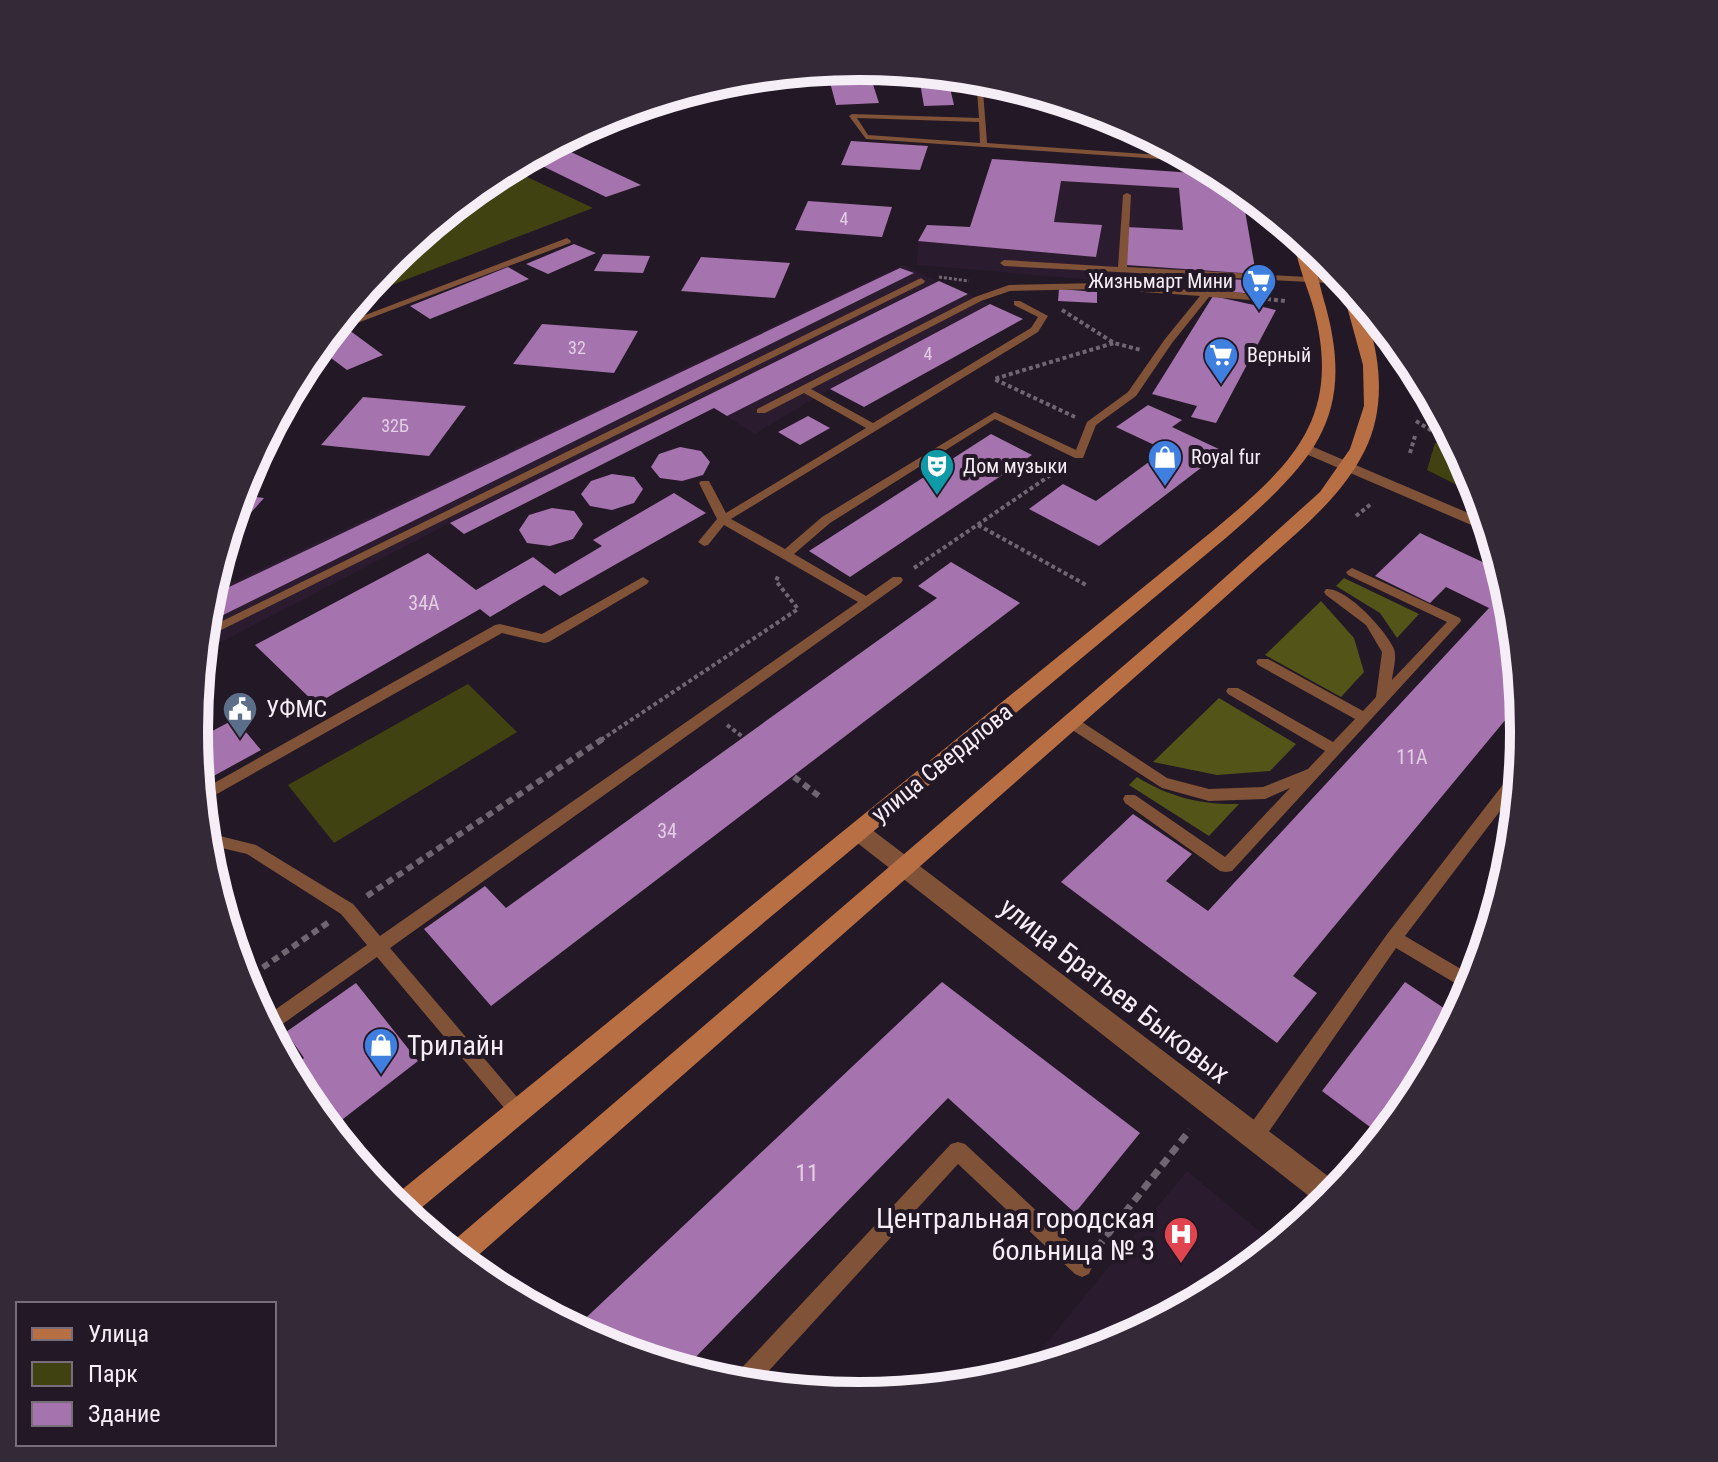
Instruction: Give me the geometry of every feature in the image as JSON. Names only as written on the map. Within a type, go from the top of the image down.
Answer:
[{"type":"main road","name":"улица Свердлова","points":[[409,1200],[1170,575],[1283,477],[1314,435],[1330,394],[1331,367],[1304,257]]},
{"type":"main road","points":[[465,1248],[907,867],[1327,494],[1360,446],[1374,403],[1373,373],[1356,312]]},
{"type":"street","points":[[1304,448],[1475,522]]},
{"type":"street","name":"улица Братьев Быковых","points":[[859,832],[1322,1188]]},
{"type":"lane","points":[[980,92],[984,145]]},
{"type":"lane","points":[[982,120],[852,116],[866,137],[1166,157]]},
{"type":"lane","points":[[1122,270],[1127,195]]},
{"type":"lane","points":[[353,323],[567,241]]},
{"type":"lane","points":[[1004,263],[1327,280]]},
{"type":"lane","points":[[217,629],[921,281]]},
{"type":"lane","points":[[761,411],[978,299],[1009,288],[1101,286],[1251,297]]},
{"type":"lane","points":[[787,554],[826,520],[995,415],[1079,456],[1091,424],[1132,394],[1208,292]]},
{"type":"lane","points":[[704,542],[723,519],[1035,330],[1043,316],[1017,303]]},
{"type":"lane","points":[[806,390],[872,427]]},
{"type":"lane","points":[[705,483],[723,519],[868,602]]},
{"type":"lane","points":[[1130,799],[1226,866],[1455,621],[1352,572]]},
{"type":"lane","points":[[275,1020],[897,580]]},
{"type":"lane","points":[[211,791],[500,628],[544,639],[643,581]]},
{"type":"lane","points":[[1330,592],[1371,622],[1389,652],[1382,700]]},
{"type":"lane","points":[[1263,662],[1365,718]]},
{"type":"lane","points":[[1233,691],[1335,750]]},
{"type":"lane","points":[[1071,722],[1162,782],[1209,795],[1265,793],[1316,769]]},
{"type":"lane","points":[[1254,1136],[1394,938],[1507,790]]},
{"type":"lane","points":[[218,841],[251,849],[347,909],[377,949],[517,1110]]},
{"type":"lane","points":[[1394,938],[1461,978]]},
{"type":"lane","points":[[753,1372],[958,1151],[1082,1267]]},
{"type":"path","points":[[1028,287],[1114,343],[1159,354]]},
{"type":"path","points":[[1091,424],[994,379],[1114,343]]},
{"type":"path","points":[[1416,421],[1439,435]]},
{"type":"path","points":[[1410,453],[1415,436]]},
{"type":"path","points":[[897,580],[1079,456]]},
{"type":"path","points":[[1356,516],[1371,504]]},
{"type":"path","points":[[978,525],[1088,586]]},
{"type":"path","points":[[255,973],[798,609],[776,581],[787,554]]},
{"type":"path","points":[[794,777],[819,796]]},
{"type":"path","points":[[1082,1267],[1190,1130]]},
{"type":"shaded area","points":[[992,159],[1192,172],[1244,207],[1259,294],[917,265],[918,241],[927,225],[971,226]]},
{"type":"shaded area","points":[[902,265],[990,304],[830,389],[755,434],[713,408],[464,534],[450,523],[214,646],[225,585]]},
{"type":"shaded area","points":[[1344,578],[1419,614],[1397,638],[1380,613],[1336,586]]},
{"type":"shaded area","points":[[1321,601],[1354,638],[1364,672],[1341,697],[1265,655]]},
{"type":"shaded area","points":[[1219,698],[1296,744],[1270,771],[1217,775],[1153,762]]},
{"type":"shaded area","points":[[1137,777],[1161,790],[1186,798],[1239,804],[1209,836],[1129,785]]},
{"type":"shaded area","name":"Центральная городская больница № 3","points":[[1187,1171],[1267,1237],[1221,1272],[1147,1315],[1035,1358]]},
{"type":"green space","points":[[522,175],[593,208],[383,289],[430,242]]},
{"type":"green space","points":[[1435,443],[1444,445],[1462,488],[1427,470]]},
{"type":"green space","points":[[468,684],[517,732],[334,843],[288,785]]},
{"type":"building","points":[[872,80],[879,103],[836,105],[830,81]]},
{"type":"building","points":[[887,81],[919,83],[887,84]]},
{"type":"building","points":[[920,83],[950,87],[954,105],[924,106]]},
{"type":"building","points":[[851,141],[928,146],[920,170],[841,165]]},
{"type":"building","points":[[566,150],[641,185],[606,197],[539,164]]},
{"type":"building","points":[[992,159],[1194,173],[1244,207],[1256,274],[1127,265],[1127,227],[1183,230],[1179,188],[1061,181],[1054,222],[1102,225],[1096,257],[918,241],[927,225],[970,227]]},
{"type":"building","points":[[808,201],[892,207],[882,237],[795,230]]},
{"type":"building","points":[[574,244],[596,253],[548,274],[526,264]]},
{"type":"building","points":[[603,254],[650,256],[643,273],[594,271]]},
{"type":"building","points":[[701,257],[790,263],[775,298],[681,291]]},
{"type":"building","points":[[508,267],[529,279],[430,319],[410,306]]},
{"type":"building","points":[[900,268],[914,273],[219,617],[224,589]]},
{"type":"building","points":[[1200,277],[1258,281],[1259,294],[1200,290]]},
{"type":"building","points":[[939,281],[968,294],[727,416],[714,408],[464,534],[450,523]]},
{"type":"building","points":[[1059,289],[1097,292],[1097,303],[1058,301]]},
{"type":"building","points":[[1213,296],[1276,310],[1216,423],[1191,417],[1197,406],[1152,394]]},
{"type":"building","points":[[990,304],[1023,319],[864,407],[830,389]]},
{"type":"building","points":[[542,324],[638,331],[614,373],[513,364]]},
{"type":"building","points":[[346,331],[383,355],[347,370],[331,358],[324,361]]},
{"type":"building","points":[[363,397],[466,406],[429,456],[321,445]]},
{"type":"building","points":[[1148,405],[1182,420],[1172,427],[1223,451],[1099,546],[1029,509],[1063,484],[1096,501],[1165,450],[1116,427]]},
{"type":"building","points":[[808,416],[830,428],[800,445],[778,432]]},
{"type":"building","points":[[991,434],[1032,455],[850,577],[809,551]]},
{"type":"building","points":[[680,447],[701,451],[710,462],[703,475],[682,481],[660,478],[651,467],[659,454]]},
{"type":"building","points":[[612,474],[634,477],[643,489],[634,503],[612,510],[590,506],[581,494],[591,481]]},
{"type":"building","points":[[674,493],[706,513],[560,596],[544,585],[490,617],[480,609],[316,704],[255,645],[428,553],[476,590],[533,557],[555,574],[602,546],[593,540]]},
{"type":"building","points":[[253,497],[264,498],[243,521]]},
{"type":"building","points":[[552,508],[574,511],[583,524],[573,539],[550,546],[527,543],[519,530],[529,515]]},
{"type":"building","points":[[1420,533],[1488,565],[1504,646],[1510,715],[1293,976],[1317,993],[1277,1043],[1061,882],[1133,814],[1192,854],[1166,881],[1208,911],[1489,608],[1446,587],[1430,603],[1375,576]]},
{"type":"building","points":[[951,562],[1020,603],[491,1006],[424,929],[485,886],[506,908],[937,598],[918,586]]},
{"type":"building","points":[[235,719],[261,750],[210,778],[208,733]]},
{"type":"building","points":[[942,982],[1140,1133],[1075,1213],[948,1098],[692,1360],[583,1320]]},
{"type":"building","points":[[1405,982],[1447,1010],[1423,1057],[1373,1129],[1322,1091]]},
{"type":"building","points":[[356,983],[418,1061],[339,1122],[299,1062],[304,1058],[286,1032]]},
{"type":"place","name":"Жизньмарт Мини","points":[[1259,312]]},
{"type":"place","name":"Верный","points":[[1221,386]]},
{"type":"place","name":"Royal fur","points":[[1165,488]]},
{"type":"place","name":"Дом музыки","points":[[937,497]]},
{"type":"place","name":"УФМС","points":[[240,740]]},
{"type":"place","name":"Трилайн","points":[[381,1076]]},
{"type":"place","name":"Центральная городская больница № 3","points":[[1181,1265]]}]
